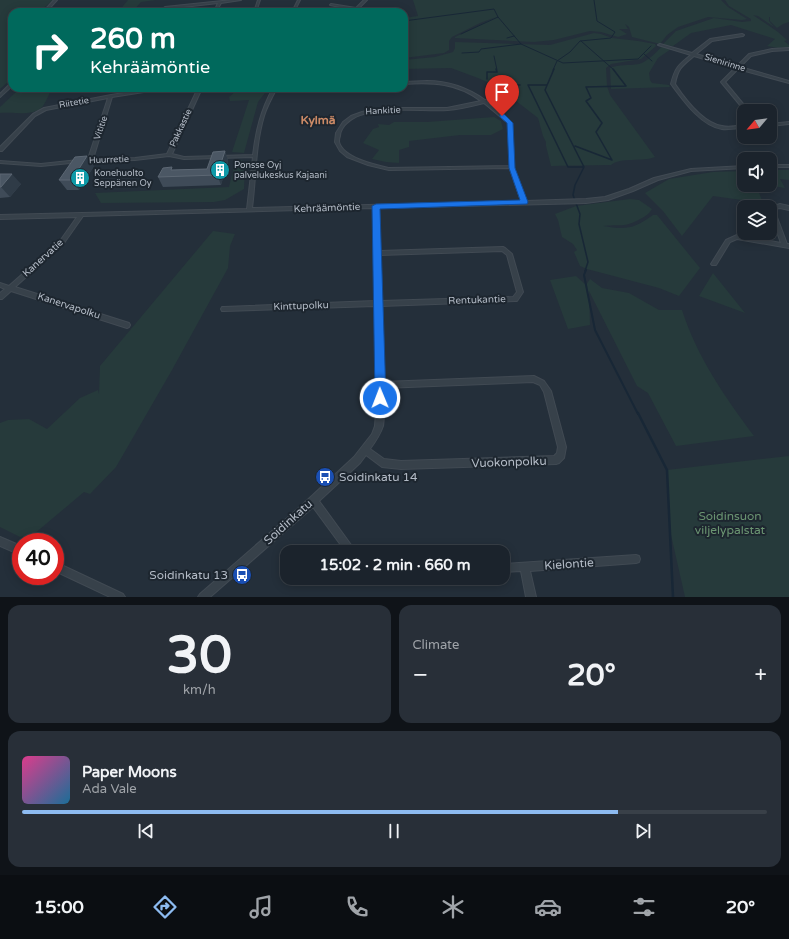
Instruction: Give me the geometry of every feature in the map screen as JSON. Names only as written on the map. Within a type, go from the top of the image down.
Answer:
[{"type":"street","points":[[48,8],[56,0]]},
{"type":"street","points":[[165,8],[240,0]]},
{"type":"street","points":[[358,8],[366,0]]},
{"type":"street","points":[[217,8],[220,2]]},
{"type":"street","points":[[331,5],[350,8]]},
{"type":"street","points":[[737,126],[718,127],[711,123],[684,99],[673,84],[674,75],[680,65],[711,40],[742,35]]},
{"type":"street","name":"Sienirinne","points":[[660,45],[789,82]]},
{"type":"street","points":[[741,104],[723,82],[737,66],[750,55],[772,50],[789,49]]},
{"type":"street","points":[[408,83],[442,83],[476,94],[510,123],[512,168],[524,202]]},
{"type":"street","points":[[0,96],[8,88]]},
{"type":"street","name":"Riitetie","points":[[0,150],[34,115],[45,109],[137,92]]},
{"type":"street","name":"Pakkastie","points":[[198,92],[169,155],[184,158],[254,156]]},
{"type":"street","points":[[249,210],[254,156],[263,112],[273,92]]},
{"type":"street","name":"Vititie","points":[[90,160],[111,96]]},
{"type":"street","name":"Hankitie","points":[[486,101],[447,109],[375,110],[360,112],[353,115],[344,123],[338,133],[338,146],[344,152],[353,157],[389,169],[512,168]]},
{"type":"street","points":[[777,124],[789,123]]},
{"type":"street","name":"Huurretie","points":[[0,162],[41,165],[90,160],[136,159],[169,155]]},
{"type":"street","points":[[777,166],[789,166]]},
{"type":"street","name":"Kehräämöntie","points":[[0,216],[524,202],[575,202],[606,199],[678,172],[737,167]]},
{"type":"street","name":"Soidinkatu","points":[[203,597],[313,500],[366,450],[375,436],[379,426],[380,385],[376,206]]},
{"type":"street","points":[[787,246],[772,212],[773,208],[780,206],[789,208]]},
{"type":"street","name":"Kanervatie","points":[[0,297],[62,242],[80,215]]},
{"type":"street","points":[[714,264],[728,241],[736,237],[787,246]]},
{"type":"street","name":"Rentukantie","points":[[377,253],[503,249],[509,254],[520,292],[515,299],[378,303]]},
{"type":"street","name":"Kanervapolku","points":[[0,285],[127,325]]},
{"type":"street","name":"Kinttupolku","points":[[224,309],[378,303]]},
{"type":"street","name":"Vuokonpolku","points":[[366,450],[382,463],[401,465],[556,460],[561,455],[562,447],[547,391],[542,383],[534,379],[380,385]]},
{"type":"street","points":[[313,500],[346,545]]},
{"type":"street","points":[[0,541],[12,547]]},
{"type":"street","name":"Kielontie","points":[[510,567],[636,560]]},
{"type":"street","points":[[525,566],[531,597]]},
{"type":"street","points":[[64,570],[120,597]]},
{"type":"green space","points":[[0,0],[53,0],[44,8],[8,8],[8,82],[0,89]]},
{"type":"green space","points":[[128,0],[156,0],[141,2],[136,8],[121,8]]},
{"type":"green space","points":[[413,0],[721,0],[728,7],[747,19],[742,20],[708,17],[678,27],[667,35],[660,44],[632,37],[629,27],[625,24],[628,29],[619,29],[627,34],[618,37],[601,32],[590,31],[554,40],[534,42],[455,38],[496,17],[452,37],[449,41],[449,50],[444,53],[408,58],[408,17],[418,16]]},
{"type":"green space","points":[[725,0],[789,0],[789,22],[777,28],[770,21],[770,17],[769,21],[774,27],[758,16],[753,15],[787,40],[784,41],[789,45],[789,47],[778,48],[767,46],[775,39],[731,25],[691,33],[673,46],[662,45],[676,31],[714,18],[742,22],[751,21],[751,19],[729,6]]},
{"type":"green space","points":[[594,33],[612,38],[655,44],[656,46],[641,59],[611,64],[606,68],[607,86],[610,95],[655,157],[620,161],[611,165],[551,166],[546,142],[538,118],[498,87],[451,68],[408,69],[408,60],[435,57],[453,52],[455,42],[550,45]]},
{"type":"green space","points":[[662,46],[671,49],[658,58],[649,73],[650,80],[652,83],[669,85],[670,87],[611,89],[610,68],[642,63]]},
{"type":"green space","points":[[50,92],[43,106],[35,112],[0,113],[0,107],[15,93]]},
{"type":"green space","points":[[235,92],[266,92],[258,102],[244,153],[232,152],[249,100],[230,101],[229,97]]},
{"type":"green space","points":[[494,117],[501,121],[503,129],[491,135],[460,135],[409,141],[409,147],[399,150],[399,163],[372,159],[379,150],[363,143],[373,129],[379,127],[378,124],[389,125],[394,122],[427,122]]},
{"type":"green space","points":[[241,160],[245,164],[244,189],[225,200],[214,202],[101,203],[95,193],[229,187],[235,162]]},
{"type":"green space","points":[[777,170],[789,170],[789,180],[780,179],[785,188],[777,187]]},
{"type":"green space","points":[[737,171],[737,192],[759,192],[762,200],[742,200],[713,196],[682,236],[663,211],[645,193],[669,179],[713,172]]},
{"type":"green space","points":[[630,199],[639,200],[652,209],[646,216],[630,224],[603,226],[624,228],[635,226],[653,215],[657,215],[700,268],[679,296],[659,288],[580,266],[574,252],[577,250],[573,244],[562,237],[555,214],[576,206]]},
{"type":"green space","points":[[213,231],[235,234],[230,246],[228,268],[172,370],[116,467],[90,494],[84,492],[35,533],[12,533],[0,527],[0,423],[8,420],[29,419],[47,429],[80,398],[98,390],[99,394],[100,366]]},
{"type":"green space","points":[[713,273],[745,313],[699,296]]},
{"type":"green space","points":[[576,276],[586,285],[590,279],[602,288],[629,293],[659,310],[682,310],[688,327],[713,376],[754,436],[676,446],[648,393],[637,386],[589,291],[590,325],[568,329],[550,280]]},
{"type":"green space","name":"Soidinsuon viljelypalstat","points":[[789,456],[789,597],[685,597],[669,526],[667,470]]},
{"type":"building","points":[[225,151],[217,175],[158,177],[163,168],[172,167],[171,170],[207,169],[213,152]]},
{"type":"building","points":[[87,156],[72,180],[59,180],[75,157]]},
{"type":"building","points":[[0,174],[12,174],[1,187],[0,187]]},
{"type":"waterway","points":[[558,61],[570,52],[580,41],[611,38],[615,32],[597,21],[594,0]]},
{"type":"waterway","points":[[408,20],[494,9],[498,17]]},
{"type":"waterway","points":[[461,34],[498,17]]},
{"type":"waterway","points":[[498,17],[521,44]]},
{"type":"waterway","points":[[507,38],[514,36]]},
{"type":"waterway","points":[[581,41],[604,61]]},
{"type":"waterway","points":[[462,53],[479,52],[481,49],[521,44]]},
{"type":"waterway","points":[[521,44],[558,61]]},
{"type":"waterway","points":[[604,61],[638,59],[651,46]]},
{"type":"waterway","points":[[644,54],[652,61]]},
{"type":"waterway","points":[[494,56],[497,70]]},
{"type":"waterway","points":[[553,70],[558,61]]},
{"type":"waterway","points":[[558,61],[563,63],[604,61]]},
{"type":"waterway","points":[[604,61],[613,69]]},
{"type":"waterway","points":[[487,79],[487,72],[497,72],[496,69]]},
{"type":"waterway","points":[[554,69],[545,90],[584,167]]},
{"type":"waterway","points":[[575,146],[612,160],[596,132],[602,123],[586,101],[591,98],[586,87],[626,86],[613,69]]},
{"type":"waterway","points":[[503,85],[511,85],[517,96]]},
{"type":"waterway","points":[[512,85],[520,85]]},
{"type":"waterway","points":[[547,85],[528,85],[568,167],[584,167]]},
{"type":"waterway","points":[[584,167],[575,185],[573,195],[580,214],[579,224],[588,262],[585,271]]},
{"type":"waterway","points":[[586,270],[584,275],[595,330],[638,414]]},
{"type":"waterway","points":[[638,413],[667,470],[673,597]]},
{"type":"place","name":"Ponsse Oyj palvelukeskus Kajaani","points":[[220,170]]},
{"type":"place","name":"Konehuolto Seppänen Oy","points":[[80,178]]},
{"type":"place","name":"Soidinkatu 14","points":[[325,477]]},
{"type":"place","name":"Soidinkatu 13","points":[[242,575]]},
{"type":"district","name":"Kylmä","points":[[318,120]]},
{"type":"route","points":[[380,398],[376,206],[524,202],[512,168],[510,123],[502,116]]}]
